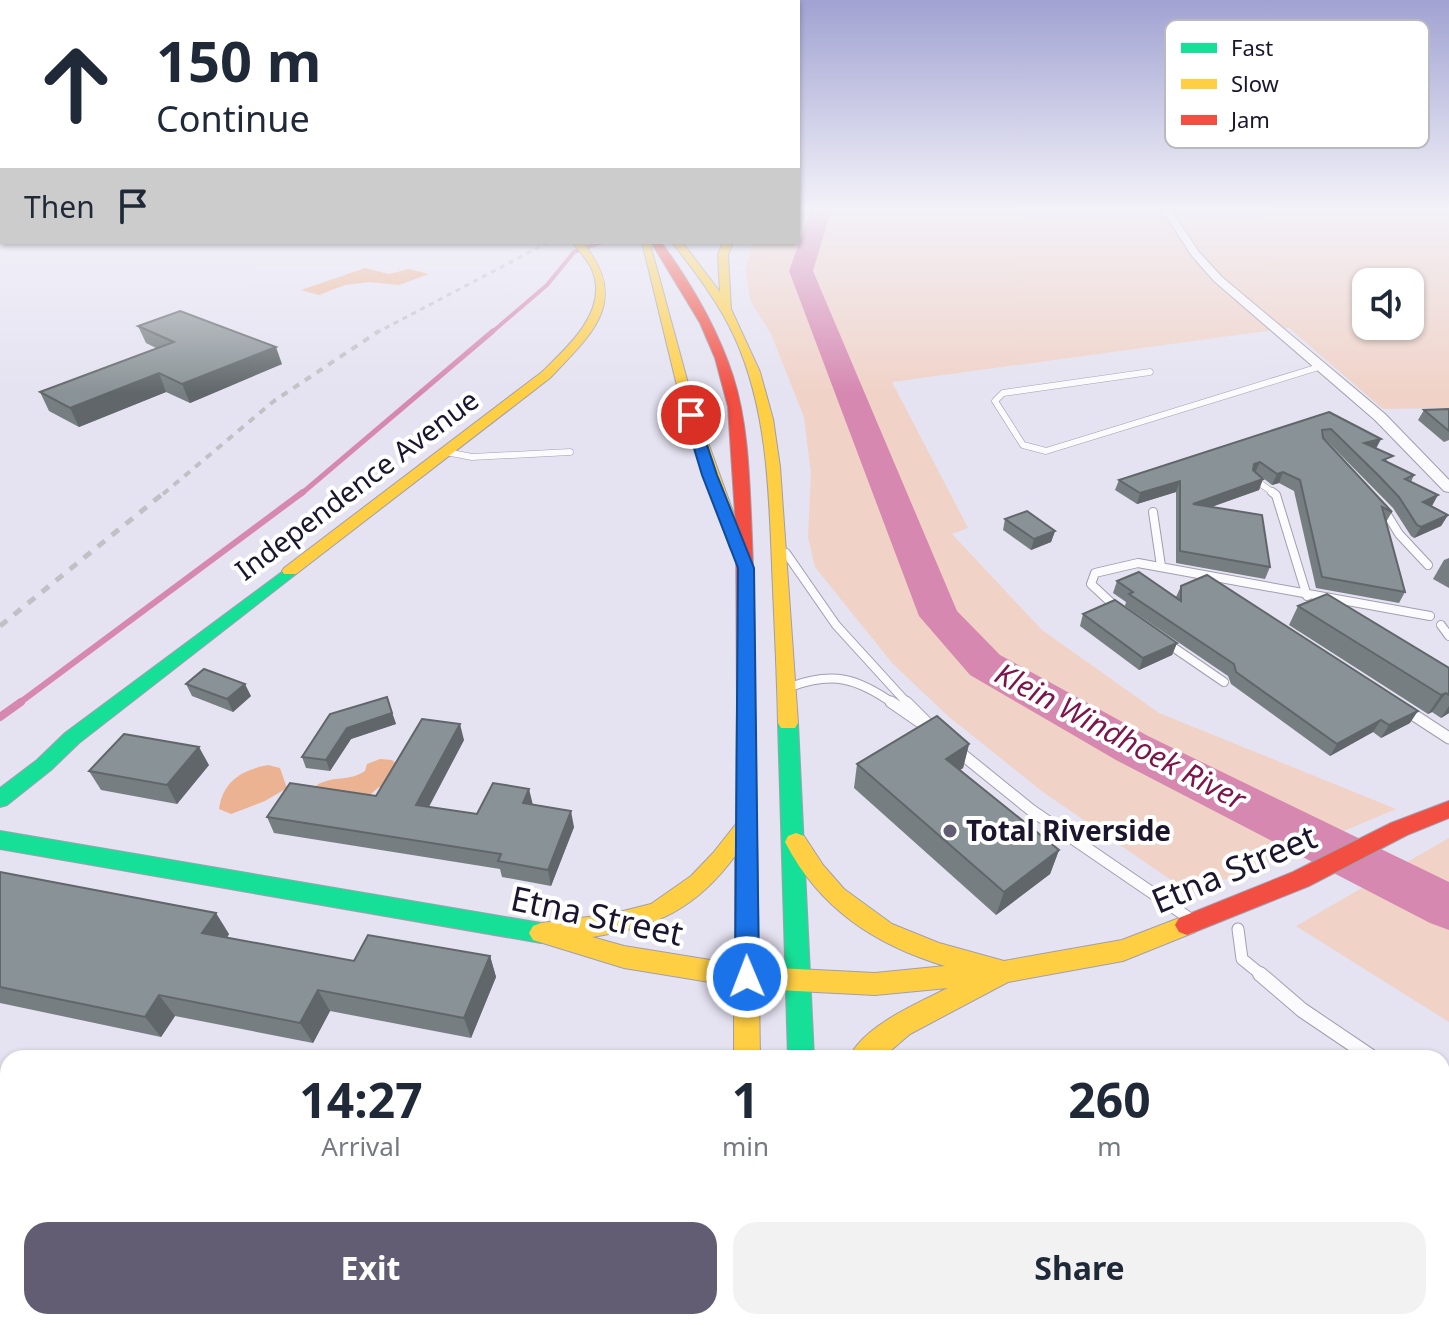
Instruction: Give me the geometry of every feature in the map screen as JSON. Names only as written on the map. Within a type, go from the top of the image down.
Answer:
[{"type":"main road","name":"Independence Avenue","points":[[0,799],[44,765],[72,738],[546,375],[571,349],[601,302],[605,280],[601,269]]},
{"type":"main road","points":[[666,269],[672,356],[700,445],[746,568]]},
{"type":"main road","points":[[684,269],[744,343],[771,458],[787,688],[801,1050]]},
{"type":"main road","points":[[721,269],[714,306],[714,337],[736,407],[746,568],[744,829],[747,1050]]},
{"type":"main road","name":"Independence Avenue","points":[[0,782],[30,760],[72,738]]},
{"type":"main road","name":"Etna Street","points":[[0,840],[544,934],[624,957],[747,977],[875,984],[1004,972],[1123,950],[1301,879],[1399,829],[1449,809]]},
{"type":"main road","points":[[792,825],[797,844],[812,871],[860,918],[892,939],[928,953],[1004,972]]},
{"type":"main road","points":[[544,934],[645,919],[664,910],[688,894],[719,864],[744,829]]},
{"type":"main road","points":[[871,1050],[901,1025],[1004,972]]},
{"type":"street","points":[[1209,269],[1380,417],[1449,488]]},
{"type":"lane","points":[[1150,372],[1003,393],[995,401],[1023,445],[1046,451],[1322,366]]},
{"type":"lane","points":[[446,452],[472,457],[570,452]]},
{"type":"lane","points":[[1254,479],[1276,495],[1307,596]]},
{"type":"lane","points":[[1377,501],[1388,513],[1399,534],[1428,565]]},
{"type":"lane","points":[[1153,512],[1161,566]]},
{"type":"lane","points":[[778,540],[810,595],[860,657],[939,736],[858,681],[838,675],[809,678],[787,688]]},
{"type":"lane","points":[[1133,620],[1091,584],[1095,573],[1138,563],[1430,616]]},
{"type":"lane","points":[[1232,582],[1236,597]]},
{"type":"lane","points":[[1441,625],[1449,636]]},
{"type":"lane","points":[[1159,638],[1224,682]]},
{"type":"lane","points":[[1397,705],[1449,738]]},
{"type":"lane","points":[[950,744],[1031,810],[1193,921]]},
{"type":"lane","points":[[1238,929],[1242,959],[1302,1010],[1361,1050]]},
{"type":"shaded area","points":[[362,269],[389,274],[409,269],[429,274],[399,285],[370,282],[345,285],[319,295],[301,290]]},
{"type":"shaded area","points":[[746,269],[1352,269],[1352,340],[1424,340],[1424,269],[1449,269],[1449,408],[1383,409],[1289,328],[892,382],[968,528],[952,534],[1042,630],[1159,713],[1396,809],[1236,876],[1187,891],[1043,792],[948,716],[893,664],[815,567],[808,537],[811,474],[804,417],[771,334],[750,300]]},
{"type":"shaded area","points":[[380,759],[392,760],[399,766],[387,787],[379,787],[364,800],[314,791],[323,782],[359,774],[365,771],[367,764]]},
{"type":"shaded area","points":[[268,765],[280,768],[287,788],[265,801],[231,814],[219,809],[225,791],[236,778]]},
{"type":"shaded area","points":[[1449,838],[1449,1022],[1296,926]]},
{"type":"building","points":[[180,311],[276,347],[182,384],[159,373],[70,408],[40,392],[174,342],[138,326]]},
{"type":"building","points":[[1449,409],[1449,431],[1424,410]]},
{"type":"building","points":[[1329,412],[1381,439],[1364,443],[1393,456],[1383,460],[1414,475],[1405,479],[1438,495],[1423,502],[1448,515],[1421,527],[1417,525],[1399,497],[1379,476],[1331,429],[1322,430],[1323,438],[1392,512],[1382,507],[1405,592],[1322,577],[1300,480],[1283,472],[1277,474],[1260,462],[1254,464],[1253,470],[1263,479],[1193,504],[1262,515],[1270,567],[1180,551],[1180,481],[1140,493],[1119,480]]},
{"type":"building","points":[[1027,511],[1055,531],[1034,539],[1005,519]]},
{"type":"building","points":[[1139,572],[1181,601],[1181,586],[1207,575],[1418,711],[1389,725],[1381,720],[1337,744],[1236,672],[1234,664],[1129,594],[1133,592],[1117,581]]},
{"type":"building","points":[[1327,594],[1449,668],[1449,695],[1441,695],[1298,606]]},
{"type":"building","points":[[1115,600],[1177,643],[1143,658],[1083,614]]},
{"type":"building","points":[[204,669],[245,684],[227,699],[186,684]]},
{"type":"building","points":[[387,697],[392,713],[347,728],[326,760],[302,757],[330,714]]},
{"type":"building","name":"Total Riverside","points":[[937,716],[969,744],[946,759],[1059,850],[1004,892],[857,764]]},
{"type":"building","points":[[422,719],[460,724],[416,805],[477,814],[493,783],[529,789],[523,803],[571,811],[548,870],[498,861],[501,854],[267,817],[290,783],[376,796]]},
{"type":"building","points":[[124,734],[199,747],[167,785],[89,771]]},
{"type":"building","points":[[0,872],[216,913],[202,933],[354,961],[368,935],[490,956],[464,1018],[318,990],[300,1023],[159,995],[145,1017],[0,987]]},
{"type":"waterway","points":[[491,333],[547,285],[560,269]]},
{"type":"waterway","name":"Klein Windhoek River","points":[[802,269],[939,616],[985,665],[1132,748],[1449,907]]},
{"type":"waterway","points":[[301,494],[493,331]]},
{"type":"waterway","points":[[18,704],[303,492]]},
{"type":"waterway","points":[[0,717],[21,702]]},
{"type":"waterway","name":"Klein Windhoek River","points":[[1445,904],[1449,905]]},
{"type":"railway","points":[[376,333],[498,269]]},
{"type":"railway","points":[[163,494],[274,401],[376,333]]},
{"type":"railway","points":[[0,626],[165,492]]},
{"type":"traffic: fast","points":[[0,799],[44,765],[72,738],[290,571]]},
{"type":"traffic: fast","points":[[788,723],[801,1050]]},
{"type":"traffic: fast","points":[[0,840],[541,933]]},
{"type":"traffic: slow","points":[[290,571],[546,375],[575,344],[596,312],[601,296],[596,269]]},
{"type":"traffic: slow","points":[[652,269],[686,398],[738,548]]},
{"type":"traffic: slow","points":[[699,269],[732,320],[748,354],[766,419],[776,492],[788,723]]},
{"type":"traffic: slow","points":[[724,269],[726,308]]},
{"type":"traffic: slow","points":[[746,710],[747,1050]]},
{"type":"traffic: slow","points":[[544,934],[637,919],[659,911],[699,883],[744,829]]},
{"type":"traffic: slow","points":[[796,842],[815,872],[836,896],[884,931],[939,954],[1004,972]]},
{"type":"traffic: slow","points":[[541,933],[624,957],[747,977],[875,984],[1004,972],[1123,950],[1187,925]]},
{"type":"traffic: slow","points":[[871,1050],[901,1025],[1004,972]]},
{"type":"traffic: jam","points":[[675,269],[706,323],[721,358],[735,407],[744,529],[746,710]]},
{"type":"traffic: jam","points":[[1187,925],[1301,879],[1399,829],[1449,809]]},
{"type":"place","name":"Total Riverside","points":[[950,831]]},
{"type":"route","points":[[691,415],[709,475],[746,568],[744,829],[747,977]]}]
